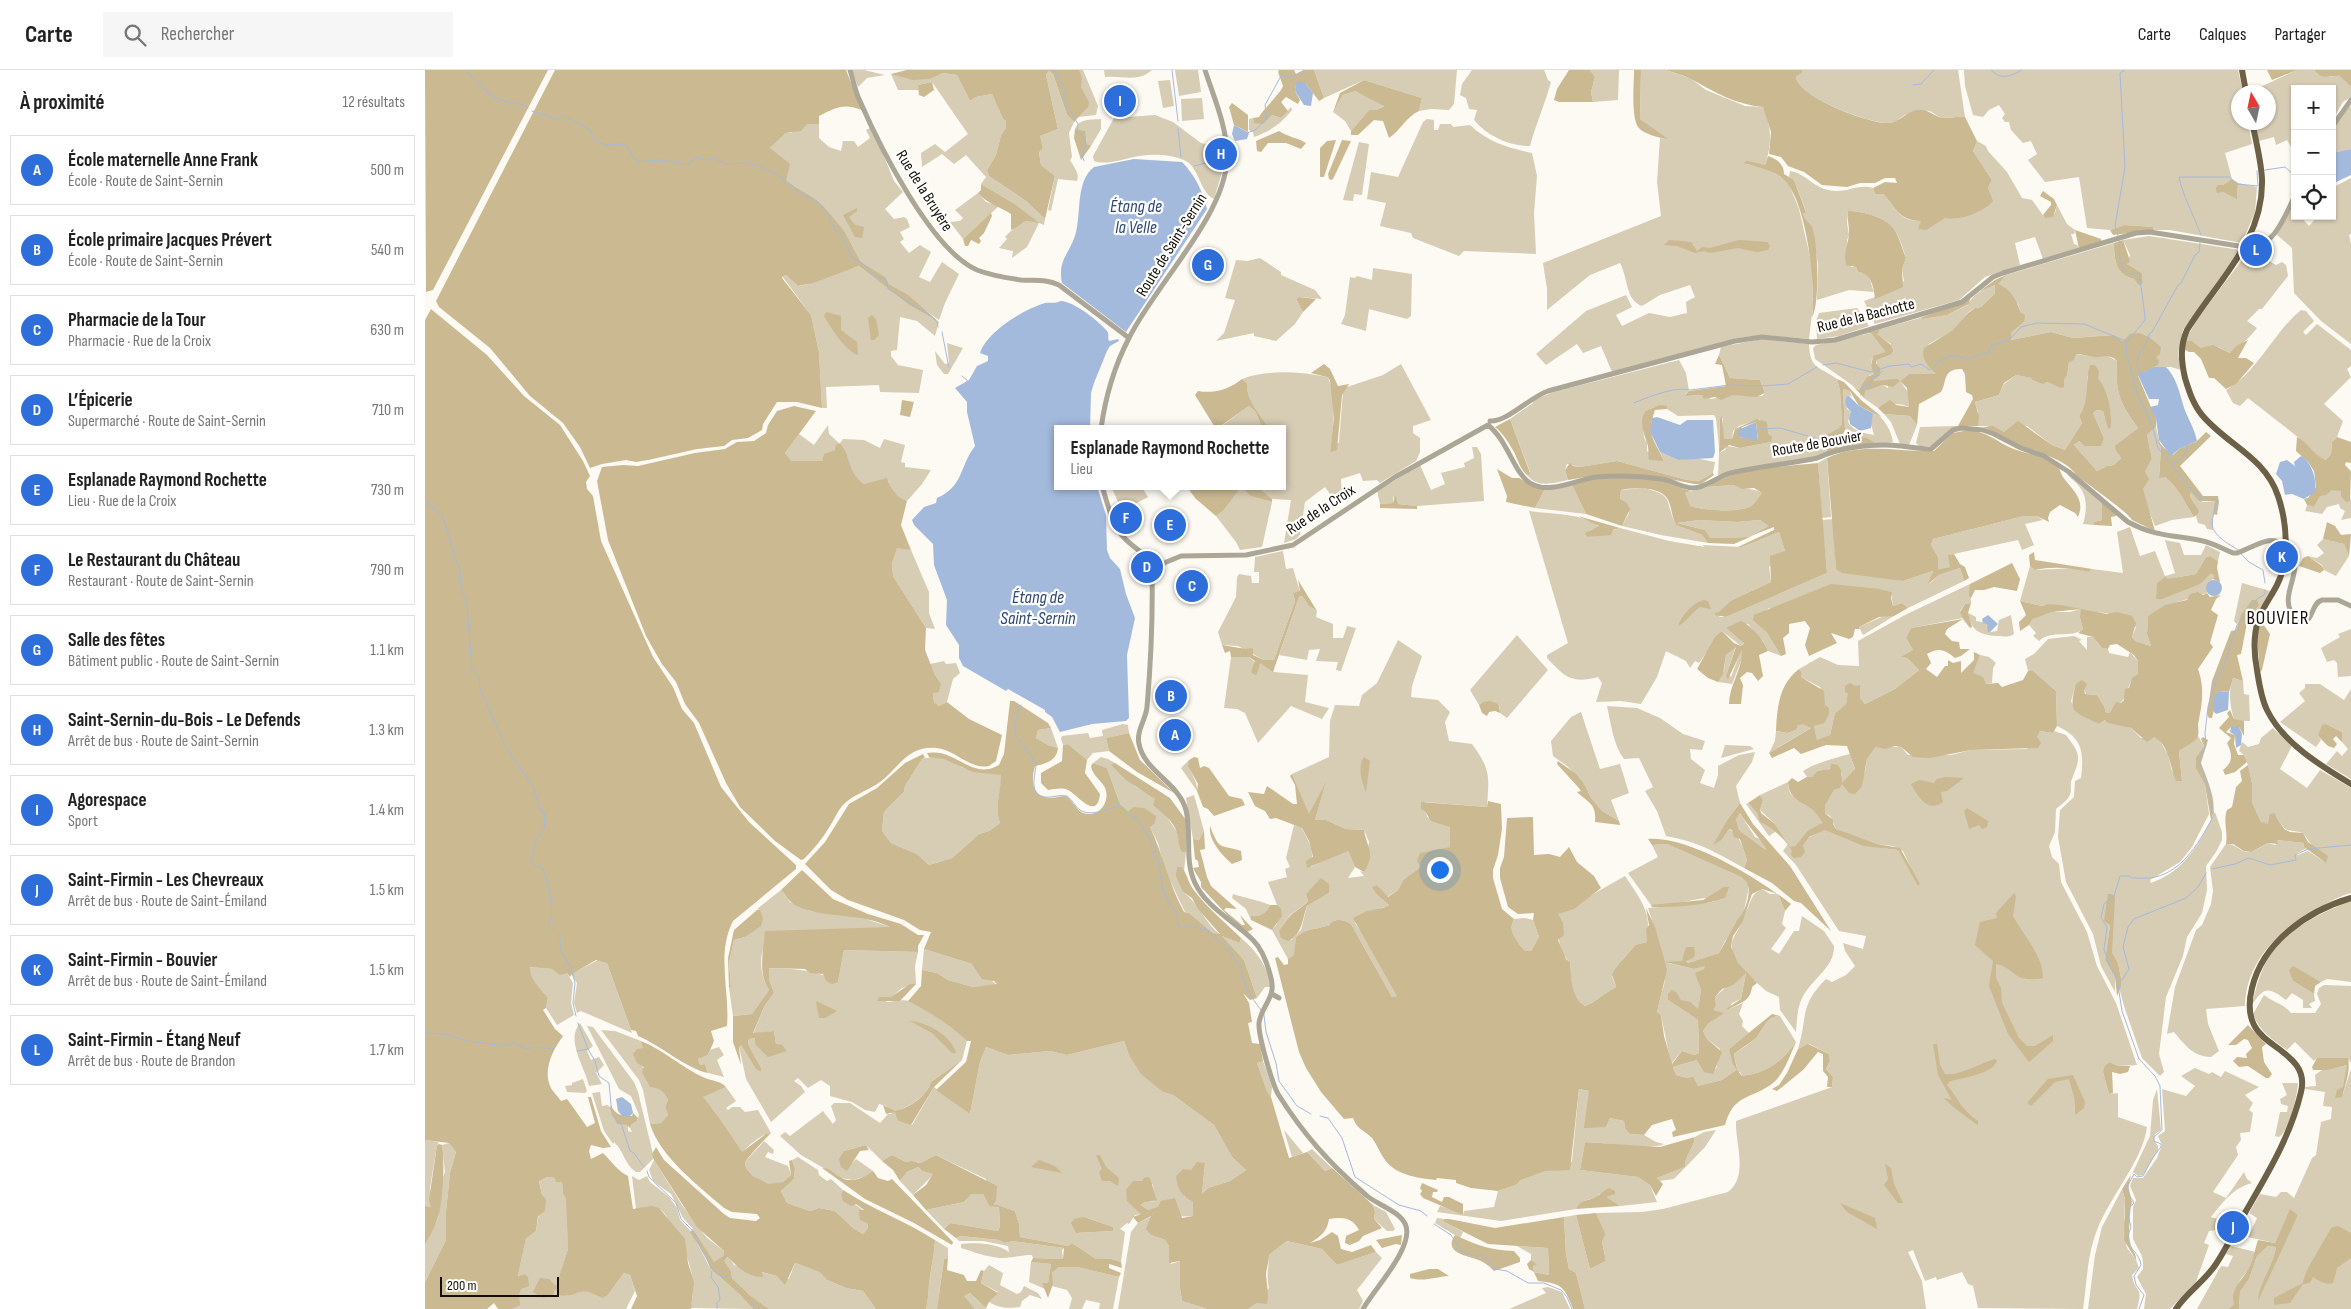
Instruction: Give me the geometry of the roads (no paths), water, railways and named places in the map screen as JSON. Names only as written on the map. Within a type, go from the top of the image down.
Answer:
[{"type":"main road","points":[[2242,70],[2245,85]]},
{"type":"main road","points":[[2253,130],[2260,165],[2262,190],[2258,216],[2245,248],[2187,330],[2182,342],[2181,358],[2189,391],[2201,414],[2256,460],[2271,479],[2280,503],[2287,551],[2282,573],[2262,612],[2255,634],[2255,660],[2263,700],[2272,719],[2287,737],[2329,771],[2351,784]]},
{"type":"main road","points":[[2176,1309],[2216,1264],[2280,1153],[2302,1091],[2301,1076],[2295,1063],[2262,1035],[2251,1018],[2249,1004],[2259,968],[2273,946],[2289,931],[2332,905],[2351,898]]},
{"type":"street","name":"Rue de la Bruyère","points":[[850,70],[859,99],[898,178],[945,247],[969,266],[983,272],[1021,280],[1050,281],[1067,290],[1129,338]]},
{"type":"street","name":"Route de Saint-Sernin","points":[[1102,425],[1110,391],[1129,338],[1193,240],[1218,196],[1224,178],[1227,158],[1225,138],[1205,70]]},
{"type":"street","points":[[2336,121],[2351,100]]},
{"type":"street","points":[[2245,248],[2256,247],[2273,235],[2291,202]]},
{"type":"street","name":"Rue de la Bachotte","points":[[1489,423],[1499,420],[1528,400],[1548,391],[1735,341],[1762,337],[1812,342],[1835,340],[1962,302],[1993,277],[2121,237],[2150,232],[2245,248]]},
{"type":"street","name":"Route de Bouvier","points":[[1489,423],[1502,439],[1525,479],[1529,483],[1543,487],[1609,476],[1661,479],[1683,487],[1699,487],[1730,473],[1817,458],[1839,450],[1858,447],[1898,446],[1931,449],[1953,430],[1961,428],[1983,430],[2021,448],[2044,456],[2069,472],[2137,527],[2163,536],[2205,541],[2239,552],[2274,541],[2287,551]]},
{"type":"street","name":"Rue de la Croix","points":[[1152,568],[1183,556],[1246,555],[1293,545],[1395,477],[1489,423]]},
{"type":"street","points":[[1103,490],[1118,530],[1147,557],[1152,568],[1151,660],[1147,706],[1139,733],[1139,746],[1147,761],[1178,792],[1185,805],[1188,822],[1190,870],[1197,886],[1218,910],[1257,945],[1271,976],[1272,994],[1261,1016],[1259,1025],[1277,1091],[1307,1138],[1323,1156],[1368,1196],[1399,1216],[1406,1228],[1405,1242],[1400,1253],[1363,1309]]},
{"type":"street","points":[[2287,551],[2294,557],[2295,562],[2287,592],[2291,612],[2297,620],[2305,622],[2309,619],[2315,604],[2321,600],[2338,600],[2351,606]]},
{"type":"street","points":[[1272,994],[1279,998]]},
{"type":"water","points":[[1301,81],[1313,93],[1311,106],[1304,105],[1295,91],[1296,83]]},
{"type":"water","points":[[1234,125],[1249,133],[1247,139],[1235,141],[1232,134]]},
{"type":"water","points":[[2351,149],[2351,175],[2336,182],[2336,175],[2336,152]]},
{"type":"water","name":"Étang de la Velle","points":[[1134,159],[1182,162],[1198,184],[1207,209],[1126,332],[1062,283],[1061,268],[1076,232],[1080,197],[1084,180],[1088,173],[1094,167]]},
{"type":"water","name":"Étang de Saint-Sernin","points":[[1060,301],[1078,307],[1107,331],[1109,341],[1118,339],[1119,341],[1110,346],[1107,351],[1094,383],[1091,393],[1090,425],[1054,425],[1054,490],[1098,490],[1106,515],[1107,550],[1110,558],[1120,569],[1126,594],[1135,618],[1127,655],[1129,718],[1126,721],[1092,724],[1060,732],[1052,717],[1045,710],[1008,689],[1006,691],[963,666],[959,658],[959,645],[946,625],[947,600],[934,565],[933,544],[914,525],[912,520],[924,507],[936,503],[937,498],[952,488],[957,482],[975,446],[967,412],[967,402],[955,388],[969,380],[977,366],[988,361],[988,356],[980,353],[990,337],[1007,322],[1036,306],[1045,303]]},
{"type":"water","points":[[2154,367],[2166,367],[2174,378],[2197,441],[2179,449],[2171,456],[2159,440],[2156,419],[2150,407],[2158,405],[2159,399],[2149,399],[2138,375]]},
{"type":"water","points":[[1848,395],[1859,406],[1873,413],[1871,428],[1860,431],[1850,424],[1851,411],[1845,402]]},
{"type":"water","points":[[1657,417],[1680,425],[1687,420],[1713,420],[1715,452],[1713,458],[1678,460],[1660,452],[1650,431],[1652,418]]},
{"type":"water","points":[[1756,422],[1758,441],[1739,437],[1738,430]]},
{"type":"water","points":[[2301,456],[2311,467],[2315,482],[2315,492],[2304,499],[2292,494],[2285,495],[2282,481],[2276,474],[2280,462],[2287,460],[2295,466],[2294,462]]},
{"type":"water","points":[[2214,580],[2220,582],[2222,588],[2220,594],[2214,596],[2208,594],[2206,588],[2208,582]]},
{"type":"water","points":[[1988,615],[1998,624],[1990,632],[1988,632],[1987,624],[1983,623],[1982,619]]},
{"type":"water","points":[[2219,691],[2229,692],[2228,710],[2216,714],[2213,711],[2214,697]]},
{"type":"water","points":[[2231,727],[2239,727],[2242,734],[2241,745],[2236,748],[2235,735],[2230,732]]},
{"type":"water","points":[[622,1097],[631,1104],[633,1113],[629,1117],[622,1116],[618,1111],[616,1099]]},
{"type":"waterway","points":[[465,70],[493,97],[514,104],[516,102],[528,108]]},
{"type":"waterway","points":[[1054,70],[1065,88],[1065,102],[1078,124],[1077,132],[1084,138],[1085,144],[1082,155],[1084,161]]},
{"type":"waterway","points":[[1172,70],[1178,121]]},
{"type":"waterway","points":[[1247,133],[1255,130],[1267,119],[1265,105],[1281,76],[1293,76],[1305,70]]},
{"type":"waterway","points":[[1913,85],[1921,84],[1934,70]]},
{"type":"waterway","points":[[1991,70],[2002,76],[2010,76],[2022,70]]},
{"type":"waterway","points":[[2118,236],[2115,226],[2125,167],[2120,73],[2125,70]]},
{"type":"waterway","points":[[532,111],[557,119],[569,118],[589,129],[596,142],[607,145],[622,144],[629,149],[636,162],[659,160],[688,164],[696,158],[707,160],[714,158],[725,164],[747,163],[772,171],[793,186],[799,193],[817,201],[829,216],[830,222],[840,234],[853,258],[862,263],[874,276],[886,280],[888,289],[932,317],[937,322],[938,327]]},
{"type":"waterway","points":[[1178,129],[1181,157]]},
{"type":"waterway","points":[[1194,166],[1222,159]]},
{"type":"waterway","points":[[2265,170],[2285,167],[2294,175]]},
{"type":"waterway","points":[[2201,235],[2179,177],[2229,177],[2237,184],[2258,186],[2257,171]]},
{"type":"waterway","points":[[2119,240],[2120,259],[2123,268],[2130,274],[2138,273],[2145,316],[2145,320],[2127,342],[2126,352],[2137,392],[2153,428],[2158,448],[2195,494],[2205,499],[2217,500],[2212,521],[2213,528],[2222,539],[2238,550]]},
{"type":"waterway","points":[[2142,374],[2138,368],[2138,358],[2148,340],[2149,334],[2181,283],[2195,255],[2199,252],[2200,243]]},
{"type":"waterway","points":[[1823,365],[1836,363],[1871,372],[1890,366],[1909,364],[1911,367],[1921,364],[1930,370],[1942,360],[1951,356],[1966,359],[1989,352],[1991,346],[2010,339],[2021,327],[2037,323],[2084,324],[2126,341]]},
{"type":"waterway","points":[[942,332],[949,368]]},
{"type":"waterway","points":[[1634,403],[1662,393],[1684,389],[1690,390],[1730,385],[1762,386],[1788,384],[1817,367]]},
{"type":"waterway","points":[[1861,395],[1863,386],[1871,384],[1872,378],[1878,376],[1882,371]]},
{"type":"waterway","points":[[962,376],[969,382]]},
{"type":"waterway","points":[[1761,429],[1780,428],[1818,439],[1843,434]]},
{"type":"waterway","points":[[2173,464],[2185,453],[2187,444]]},
{"type":"waterway","points":[[425,500],[442,515],[460,571],[461,587],[467,605],[472,669],[479,676],[480,689],[506,747],[533,787],[541,812],[545,813],[544,829],[536,841],[531,861],[535,866],[542,867],[546,880],[552,912],[549,924],[560,935],[560,950],[571,967],[575,983],[573,1003],[576,1016]]},
{"type":"waterway","points":[[2240,553],[2249,562],[2263,570],[2265,583]]},
{"type":"waterway","points":[[2139,1309],[2144,1295],[2136,1285],[2134,1276],[2141,1265],[2127,1238],[2131,1227],[2127,1210],[2134,1203],[2126,1189],[2134,1174],[2137,1177],[2143,1176],[2153,1157],[2161,1147],[2161,1144],[2154,1141],[2154,1137],[2162,1130],[2160,1086],[2155,1076],[2139,1059],[2122,1011],[2117,979],[2104,950],[2107,927],[2101,918],[2104,904],[2114,896],[2120,876],[2152,878],[2165,874],[2175,868],[2191,853],[2214,815],[2206,779],[2199,761],[2206,745],[2205,733],[2208,707],[2237,625],[2257,599],[2265,594],[2265,590]]},
{"type":"waterway","points":[[1021,705],[1016,717],[1015,733],[1036,765],[1034,786],[1038,795],[1043,797],[1067,796],[1078,809],[1089,813],[1119,806]]},
{"type":"waterway","points":[[1119,802],[1119,806],[1127,814],[1138,819],[1156,849],[1156,852],[1152,853],[1158,860],[1163,891],[1177,914],[1178,925],[1182,928],[1189,926],[1191,928],[1207,929],[1228,948],[1241,968],[1248,990],[1261,1010]]},
{"type":"waterway","points":[[2212,869],[2235,864],[2249,858],[2270,865],[2296,860],[2295,855],[2308,849],[2351,845]]},
{"type":"waterway","points":[[2118,981],[2122,980],[2129,969],[2123,947],[2128,927],[2134,919],[2186,898],[2198,887],[2206,873]]},
{"type":"waterway","points":[[1264,1015],[1266,1032],[1276,1063],[1279,1081],[1297,1106],[1311,1114]]},
{"type":"waterway","points":[[578,1023],[595,1061],[599,1076],[609,1083],[612,1115],[622,1126],[630,1151],[634,1153],[644,1167]]},
{"type":"waterway","points":[[425,1033],[445,1034],[468,1041],[503,1046],[513,1043],[527,1049],[533,1047]]},
{"type":"waterway","points":[[538,1047],[553,1049]]},
{"type":"waterway","points":[[577,1051],[588,1049]]},
{"type":"waterway","points":[[1320,1116],[1328,1118],[1342,1138],[1355,1177],[1399,1205],[1421,1211],[1427,1216]]},
{"type":"waterway","points":[[647,1171],[649,1177],[676,1203],[681,1219],[695,1233],[701,1249],[713,1270],[720,1276],[726,1277],[760,1309]]},
{"type":"waterway","points":[[1434,1224],[1451,1235],[1462,1251],[1471,1255],[1485,1256],[1495,1269],[1507,1271],[1528,1283],[1544,1283],[1561,1290],[1567,1297],[1572,1309]]},
{"type":"waterway","points":[[712,1271],[711,1277],[718,1287],[720,1299],[717,1303],[717,1309]]},
{"type":"place","name":"Agorespace","points":[[1120,101]]},
{"type":"place","name":"Saint-Sernin-du-Bois - Le Defends","points":[[1221,154]]},
{"type":"place","name":"Saint-Firmin - Étang Neuf","points":[[2256,250]]},
{"type":"place","name":"Salle des fêtes","points":[[1208,265]]},
{"type":"place","name":"Le Restaurant du Château","points":[[1126,518]]},
{"type":"place","name":"Esplanade Raymond Rochette","points":[[1170,525]]},
{"type":"place","name":"Saint-Firmin - Bouvier","points":[[2282,557]]},
{"type":"place","name":"L’Épicerie","points":[[1147,567]]},
{"type":"place","name":"Pharmacie de la Tour","points":[[1192,586]]},
{"type":"place","name":"École primaire Jacques Prévert","points":[[1171,696]]},
{"type":"place","name":"École maternelle Anne Frank","points":[[1175,735]]},
{"type":"place","name":"Saint-Firmin - Les Chevreaux","points":[[2233,1227]]},
{"type":"district","name":"BOUVIER","points":[[2278,618]]}]
